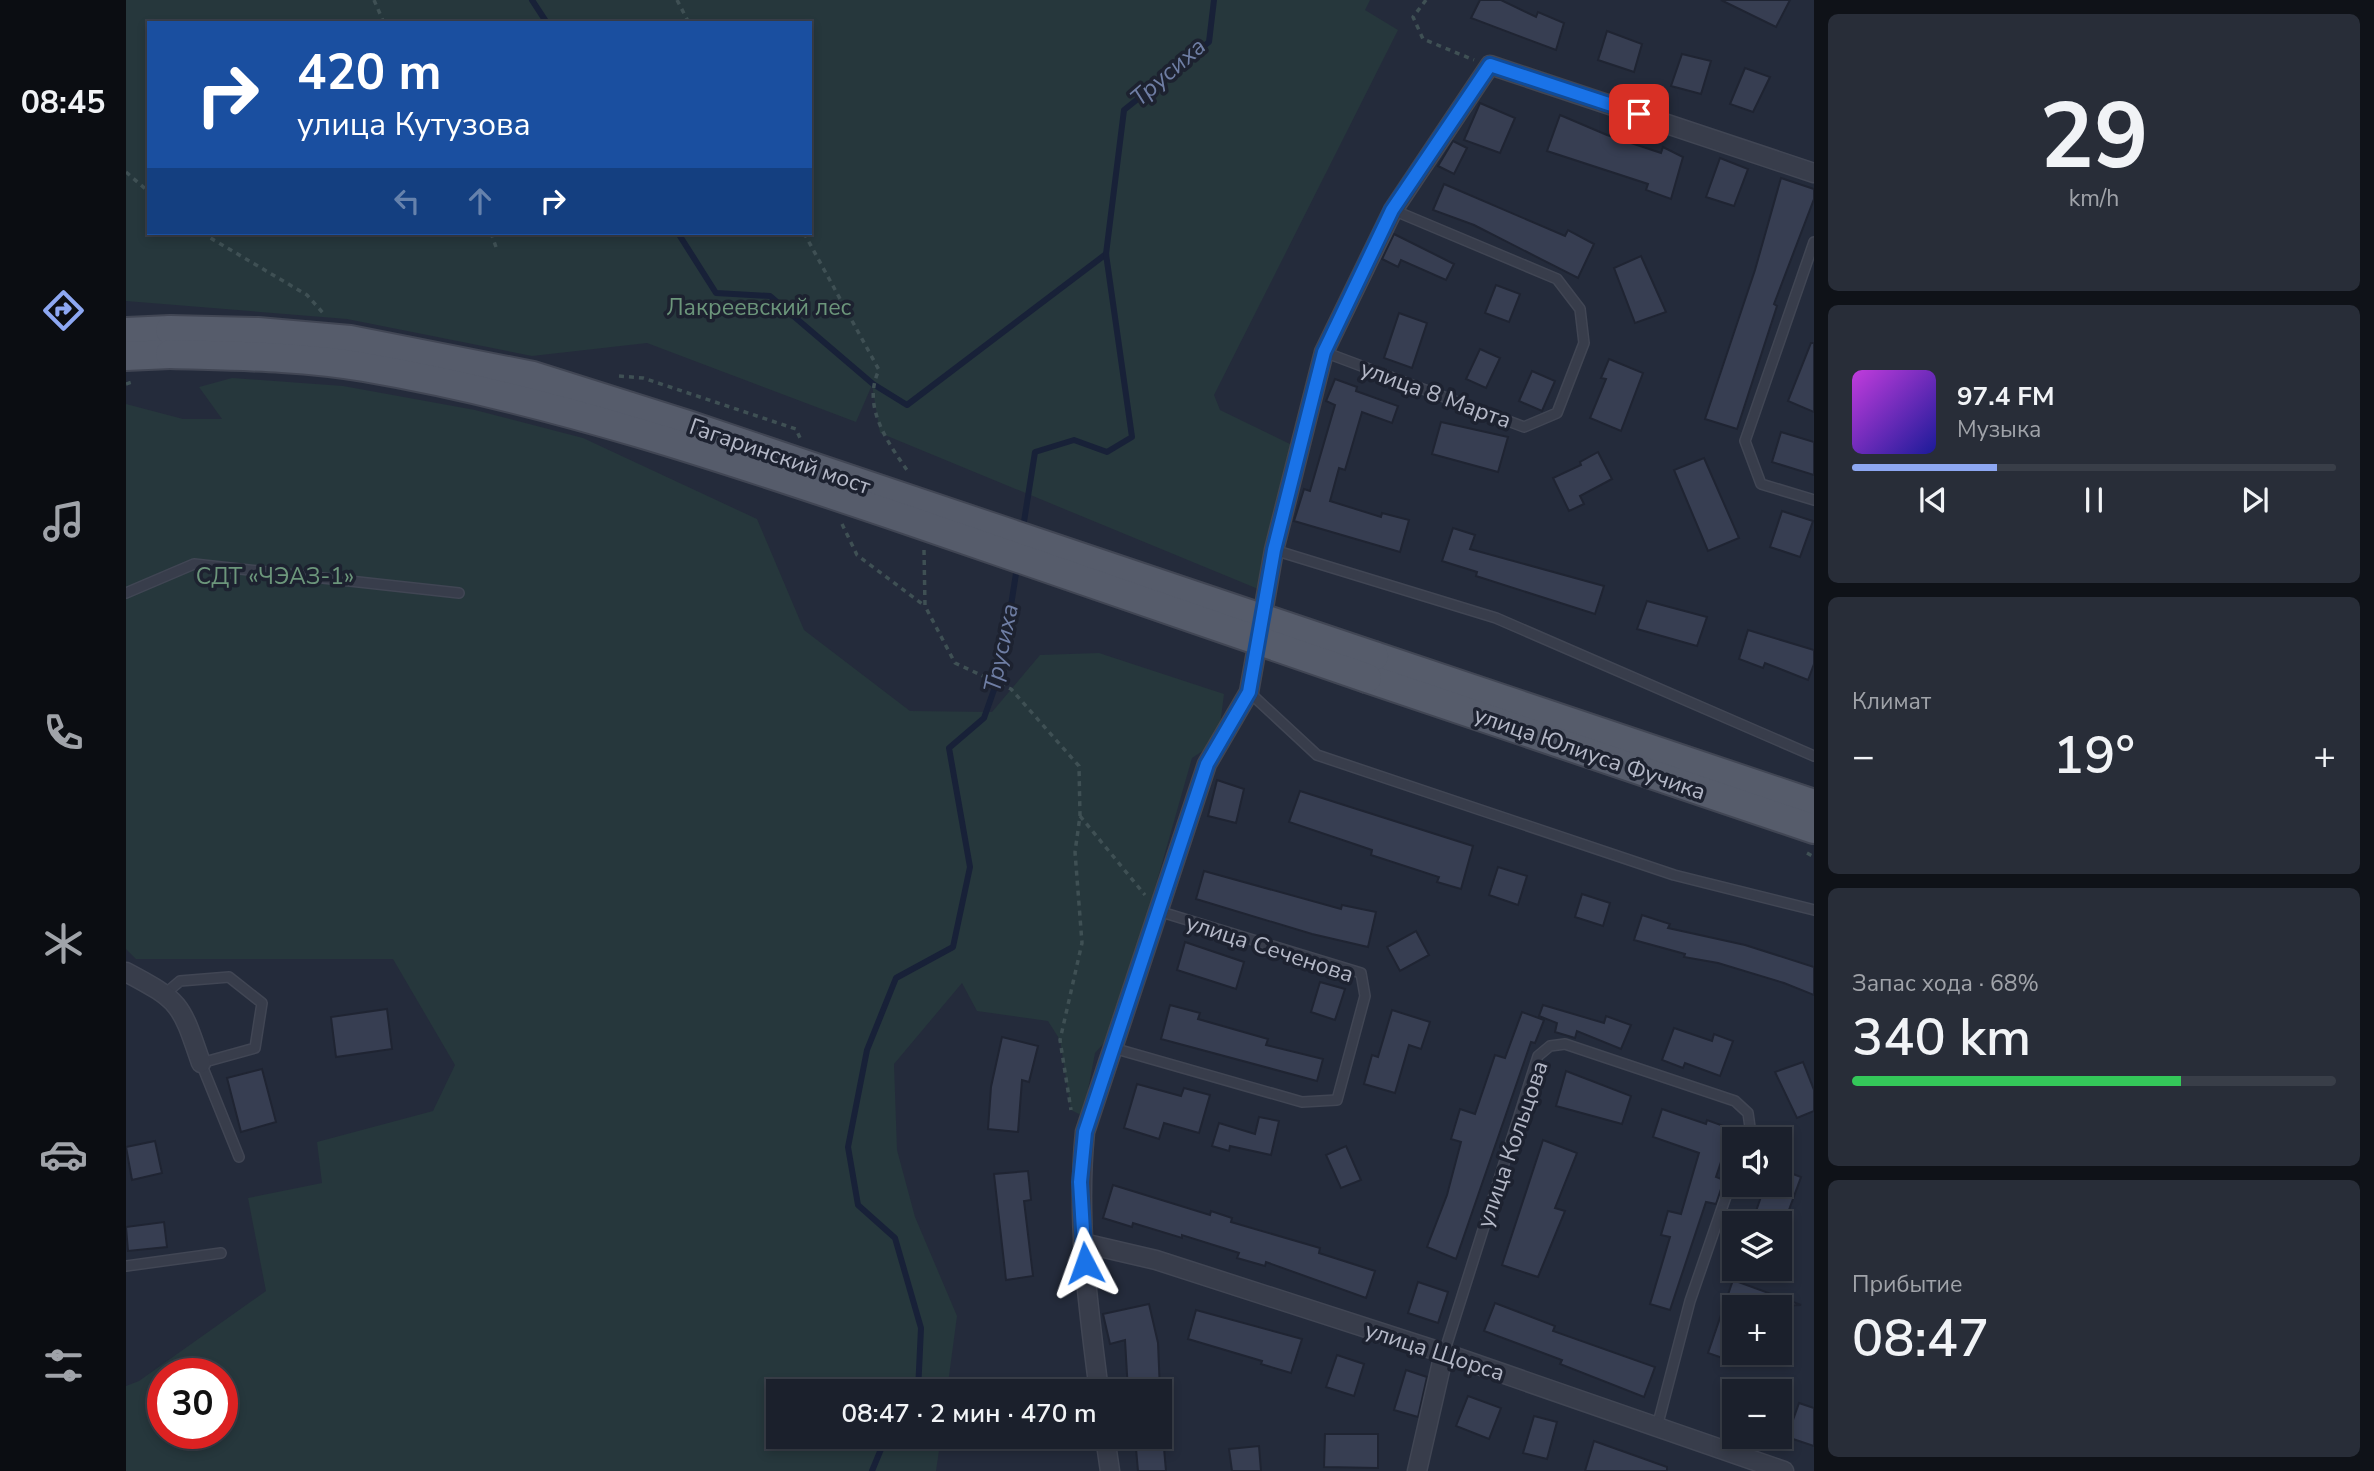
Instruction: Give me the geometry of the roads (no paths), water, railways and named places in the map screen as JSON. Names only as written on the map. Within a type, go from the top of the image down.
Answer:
[{"type":"main road","points":[[126,332],[170,342]]},
{"type":"main road","name":"Гагаринский мост","points":[[170,342],[258,332],[349,340],[533,376],[688,425],[1371,667]]},
{"type":"main road","points":[[126,356],[170,342]]},
{"type":"main road","name":"улица Юлиуса Фучика","points":[[1371,667],[1814,804]]},
{"type":"main road","name":"улица Юлиуса Фучика","points":[[1371,667],[1814,829]]},
{"type":"street","points":[[1098,1379],[1083,1243],[1080,1182],[1085,1132],[1207,764],[1249,692],[1274,550],[1324,352],[1392,210],[1490,65],[1814,173]]},
{"type":"street","points":[[126,972],[166,993],[185,1014],[201,1063]]},
{"type":"street","name":"улица Щорса","points":[[1083,1243],[1156,1260],[1444,1353],[1784,1471]]},
{"type":"street","points":[[1417,1471],[1444,1353]]},
{"type":"street","points":[[1107,1449],[1110,1471]]},
{"type":"lane","name":"улица 8 Марта","points":[[1324,352],[1524,427],[1557,413],[1584,343],[1580,309],[1557,279],[1392,210]]},
{"type":"lane","points":[[1814,242],[1745,441],[1761,484],[1814,500]]},
{"type":"lane","points":[[1274,550],[1496,618],[1814,756]]},
{"type":"lane","points":[[126,593],[194,564],[459,593]]},
{"type":"lane","points":[[1249,692],[1317,755],[1674,874],[1814,910]]},
{"type":"lane","name":"улица Сеченова","points":[[1113,1048],[1302,1102],[1337,1100],[1364,996],[1361,973],[1158,911]]},
{"type":"lane","points":[[166,993],[180,981],[229,977],[262,1003],[255,1048],[201,1063],[239,1157]]},
{"type":"lane","name":"улица Кольцова","points":[[1444,1353],[1538,1056],[1550,1046],[1565,1044],[1735,1101],[1748,1113],[1750,1127]]},
{"type":"lane","points":[[1657,1427],[1690,1301],[1726,1197]]},
{"type":"lane","points":[[126,1266],[221,1253]]},
{"type":"waterway","points":[[532,0],[546,21]]},
{"type":"waterway","name":"Трусиха","points":[[1023,528],[1035,452],[1074,440],[1107,452],[1132,437],[1106,254],[1124,110],[1209,42],[1214,0]]},
{"type":"waterway","points":[[679,235],[716,293],[770,296],[873,384],[907,405],[1106,254]]},
{"type":"waterway","name":"Трусиха","points":[[919,1379],[921,1328],[895,1238],[858,1205],[848,1147],[867,1050],[896,978],[953,947],[970,867],[949,748],[984,718],[1001,670],[1017,567]]},
{"type":"waterway","name":"Трусиха","points":[[872,1471],[881,1449]]},
{"type":"park label","name":"Лакреевский лес","points":[[759,307]]},
{"type":"park label","name":"СДТ «ЧЭАЗ-1»","points":[[275,576]]}]
